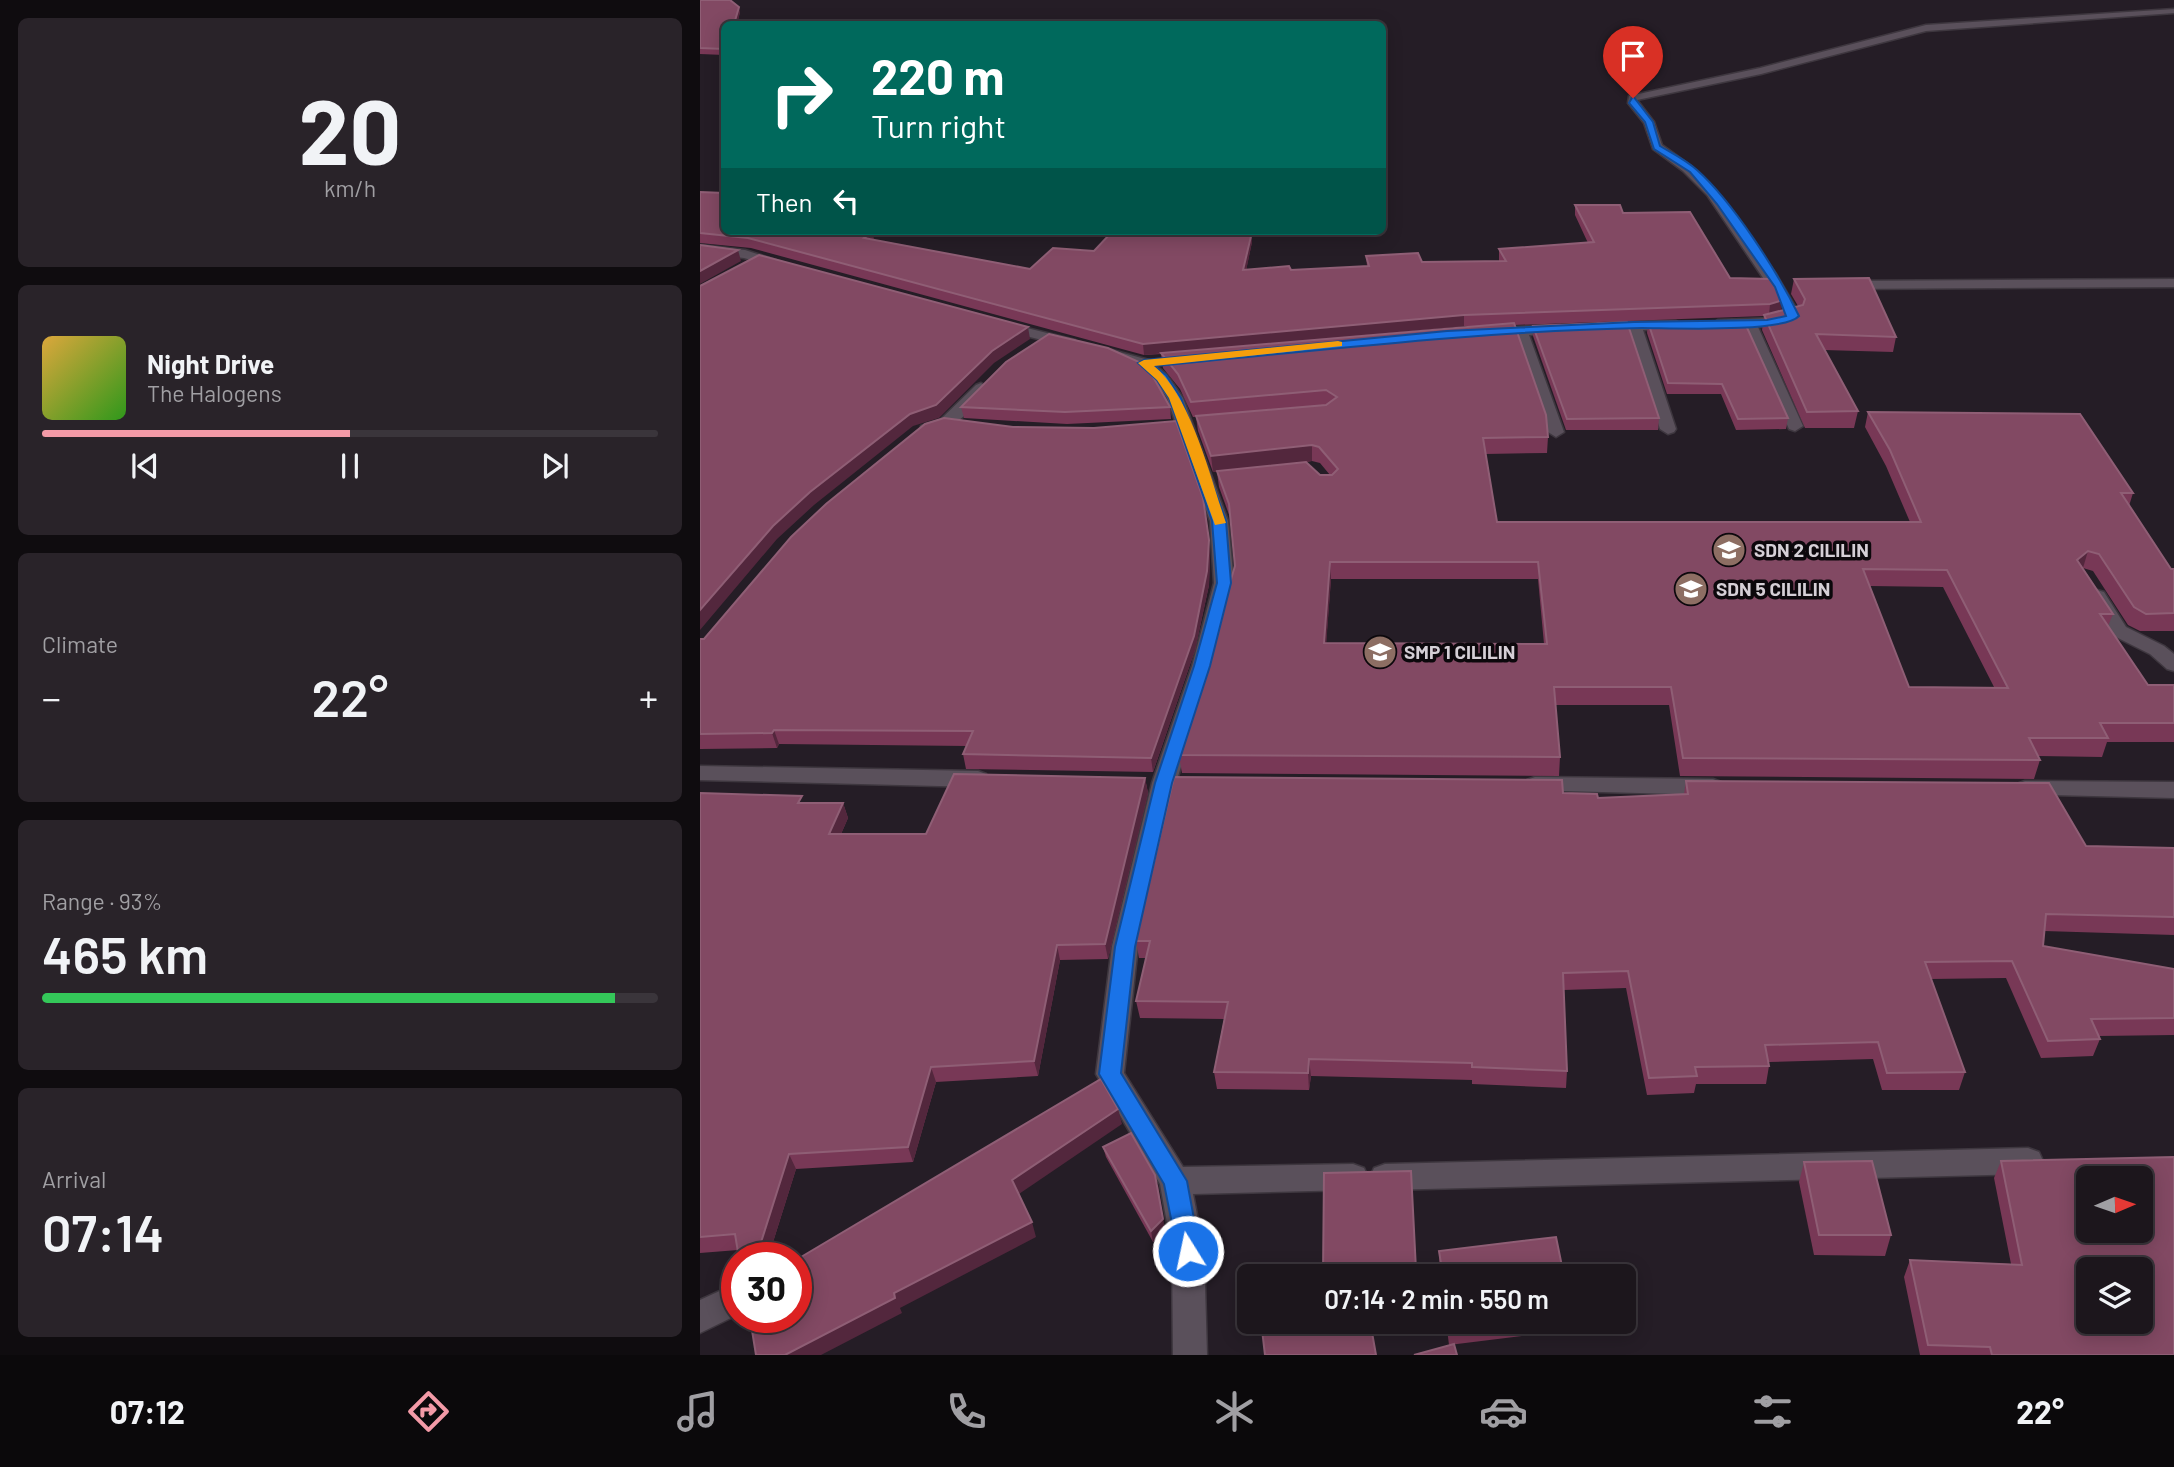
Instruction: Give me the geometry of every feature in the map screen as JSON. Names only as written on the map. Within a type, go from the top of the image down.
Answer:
[{"type":"street","points":[[1472,333],[1634,325],[1780,322],[1793,316],[1786,287],[1693,171],[1657,147],[1649,122],[1633,103],[1633,98],[1761,71],[1926,28],[2174,12]]},
{"type":"street","points":[[700,248],[760,258],[801,270]]},
{"type":"street","points":[[739,271],[760,258]]},
{"type":"street","points":[[1828,286],[2174,283]]},
{"type":"street","points":[[984,321],[1151,363],[1192,427],[1211,480],[1219,521],[1224,583],[1202,666],[1164,783],[1125,947],[1099,1080],[1175,1181],[1188,1251],[1190,1355]]},
{"type":"street","points":[[1749,323],[1795,426]]},
{"type":"street","points":[[1634,325],[1668,429]]},
{"type":"street","points":[[1521,331],[1556,432]]},
{"type":"street","points":[[1024,352],[1047,337]]},
{"type":"street","points":[[946,424],[992,377]]},
{"type":"street","points":[[912,439],[921,431],[946,424],[973,427]]},
{"type":"street","points":[[1166,428],[1192,427]]},
{"type":"street","points":[[2084,576],[2119,631],[2157,650],[2174,665]]},
{"type":"street","points":[[700,773],[1000,779]]},
{"type":"street","points":[[1510,785],[1731,787]]},
{"type":"street","points":[[2008,789],[2174,790]]},
{"type":"street","points":[[1175,1181],[2063,1161]]},
{"type":"street","points":[[700,1317],[721,1306]]},
{"type":"building","points":[[700,0],[730,0],[739,7],[735,21],[721,21],[721,49],[700,48]]},
{"type":"building","points":[[700,192],[721,193],[721,235],[868,235],[864,238],[1030,269],[1053,248],[1094,251],[1109,235],[1251,235],[1243,270],[1289,266],[1291,270],[1369,266],[1366,256],[1418,253],[1422,262],[1506,261],[1499,249],[1594,242],[1575,205],[1620,205],[1623,213],[1690,212],[1730,278],[1771,279],[1783,300],[1770,304],[1464,315],[1143,344],[748,238],[700,233]]},
{"type":"building","points":[[700,245],[738,250],[700,271]]},
{"type":"building","points":[[759,255],[1028,327],[992,351],[936,405],[910,414],[810,492],[773,526],[700,610],[700,286]]},
{"type":"building","points":[[1869,278],[1896,337],[1816,334],[1858,411],[1807,412],[1764,315],[1803,305],[1805,299],[1794,279]]},
{"type":"building","points":[[1744,321],[1788,418],[1738,419],[1722,384],[1668,383],[1648,322]]},
{"type":"building","points":[[1627,322],[1659,418],[1567,419],[1533,326]]},
{"type":"building","points":[[1514,323],[1546,415],[1548,437],[1483,438],[1497,522],[1921,522],[1890,450],[1868,412],[2080,414],[2133,493],[2121,493],[2171,569],[2174,569],[2174,613],[2146,614],[2134,607],[2099,554],[2088,551],[2077,560],[2113,614],[2100,614],[2148,685],[2174,685],[2174,723],[2100,723],[2108,738],[2029,738],[2040,760],[1683,758],[1671,687],[1554,687],[1560,757],[1179,755],[1235,566],[1229,504],[1217,471],[1306,462],[1320,475],[1332,475],[1338,469],[1319,447],[1312,445],[1211,456],[1196,416],[1326,405],[1337,397],[1326,390],[1191,402],[1178,374],[1161,353]],"holes":[[[1330,562],[1538,562],[1547,644],[1324,643]],[[1863,569],[1947,570],[2008,688],[1909,687]]]},
{"type":"building","points":[[1049,334],[1108,348],[1139,362],[1151,373],[1170,407],[1065,412],[961,407],[1006,362]]},
{"type":"building","points":[[944,418],[1013,427],[1094,428],[1176,421],[1203,498],[1209,540],[1207,571],[1194,636],[1151,758],[963,754],[973,731],[774,730],[772,733],[700,734],[700,639],[704,639],[791,537],[826,504],[925,424]]},
{"type":"building","points":[[954,774],[1145,778],[1105,944],[1057,945],[1034,1061],[931,1067],[908,1147],[789,1154],[761,1242],[736,1242],[735,1234],[700,1237],[700,793],[802,796],[798,803],[843,803],[829,834],[926,834]]},
{"type":"building","points":[[1174,777],[1562,780],[1563,793],[1597,794],[1598,798],[1688,794],[1686,781],[2049,783],[2086,846],[2174,848],[2174,917],[2046,914],[2043,946],[2174,969],[2174,1018],[2091,1019],[2100,1039],[2048,1041],[2012,961],[1925,962],[1965,1072],[1887,1073],[1878,1042],[1765,1045],[1769,1066],[1695,1067],[1697,1076],[1649,1078],[1628,971],[1563,973],[1567,1071],[1472,1067],[1472,1063],[1309,1059],[1308,1073],[1214,1072],[1228,1002],[1136,1001],[1150,941],[1136,941],[1138,929]]},
{"type":"building","points":[[1101,1079],[1118,1109],[1012,1180],[1032,1222],[894,1293],[895,1298],[785,1355],[756,1355],[752,1333],[812,1333],[812,1251]]},
{"type":"building","points":[[1131,1133],[1155,1175],[1163,1219],[1151,1231],[1103,1147]]},
{"type":"building","points":[[2174,1157],[2174,1355],[1992,1355],[1990,1347],[1928,1345],[1910,1260],[2022,1265],[2001,1161]]},
{"type":"building","points":[[1872,1161],[1891,1235],[1819,1235],[1804,1162]]},
{"type":"building","points":[[1411,1171],[1416,1264],[1323,1264],[1324,1173]]},
{"type":"building","points":[[1556,1237],[1562,1264],[1441,1264],[1439,1251]]},
{"type":"building","points":[[1263,1334],[1372,1334],[1376,1355],[1265,1355]]},
{"type":"building","points":[[1454,1344],[1457,1355],[1414,1355]]},
{"type":"slow traffic","points":[[1219,523],[1175,398],[1162,378],[1144,363],[1338,344]]},
{"type":"place","name":"SDN 2 CILILIN","points":[[1729,550]]},
{"type":"place","name":"SDN 5 CILILIN","points":[[1691,589]]},
{"type":"place","name":"SMP 1 CILILIN","points":[[1380,652]]},
{"type":"route","points":[[1188,1251],[1175,1181],[1110,1074],[1125,947],[1164,783],[1202,666],[1224,583],[1219,521],[1175,398],[1162,378],[1144,363],[1447,335],[1634,325],[1767,323],[1790,319],[1793,316],[1780,287],[1720,202],[1682,161],[1657,147],[1652,139],[1649,122],[1633,103],[1633,98]]}]
